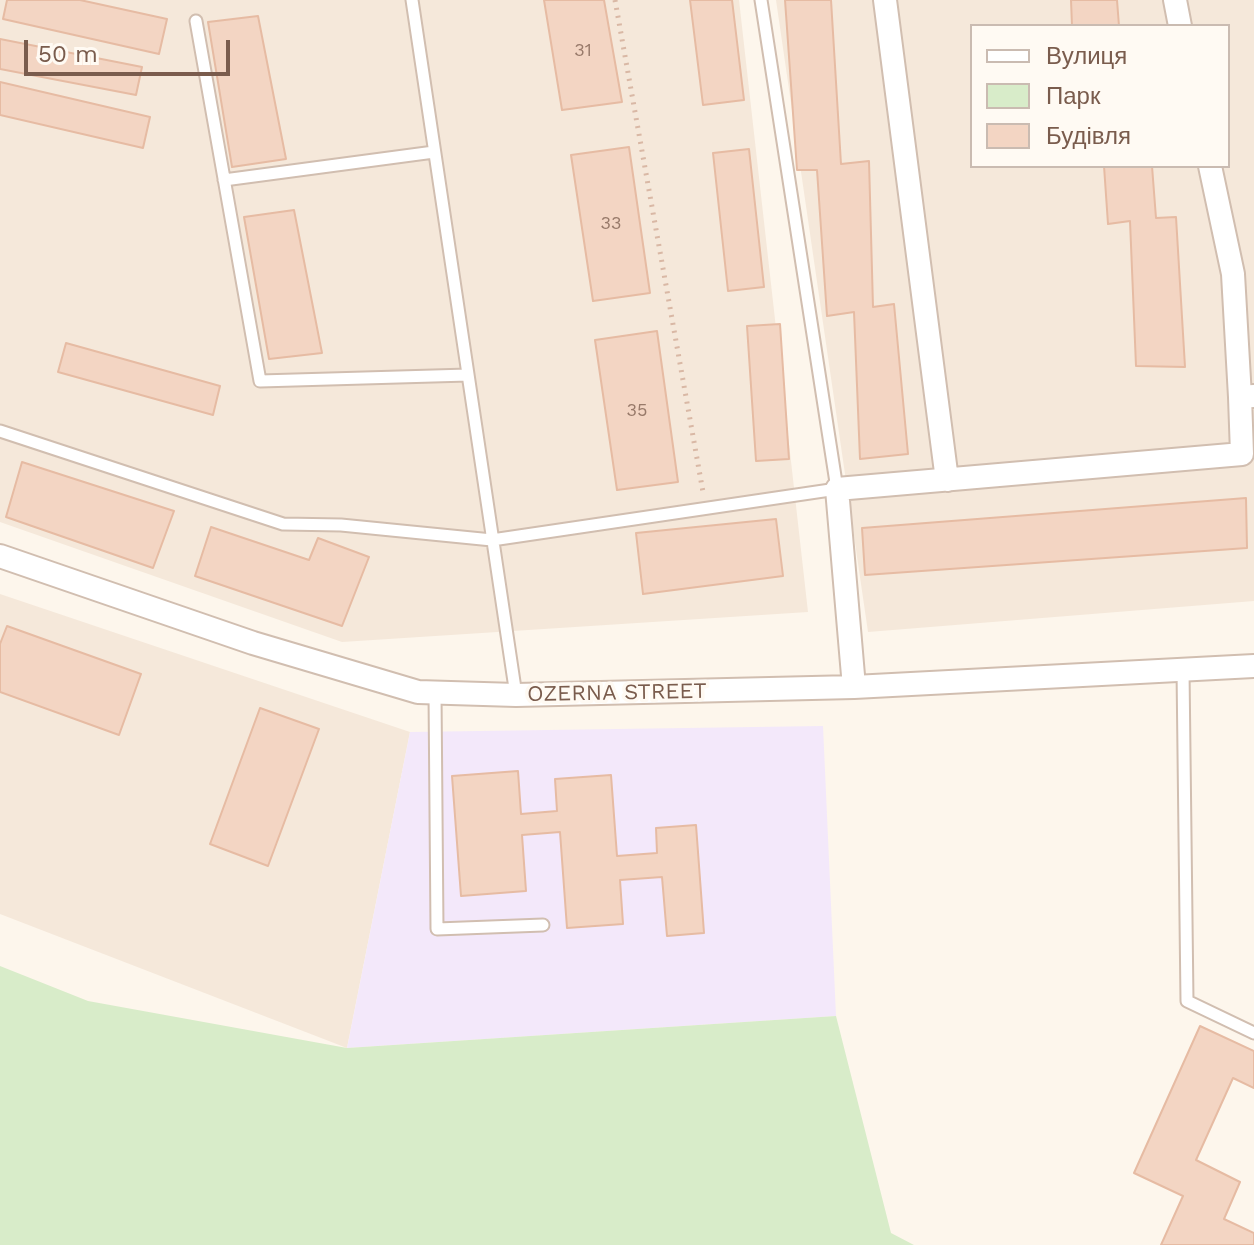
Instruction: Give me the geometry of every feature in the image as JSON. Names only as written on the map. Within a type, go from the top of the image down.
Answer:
[{"type":"street","points":[[885,0],[947,480]]},
{"type":"street","points":[[1175,0],[1180,24]]},
{"type":"street","points":[[854,687],[837,489],[1242,454],[1247,396],[1244,273],[1211,168]]},
{"type":"street","name":"OZERNA STREET","points":[[0,556],[253,643],[418,692],[516,695],[854,687],[1254,666]]},
{"type":"lane","points":[[412,0],[516,695]]},
{"type":"lane","points":[[0,431],[283,524],[341,525],[492,540],[837,489],[761,0]]},
{"type":"lane","points":[[196,21],[260,381],[468,375]]},
{"type":"lane","points":[[224,180],[434,152]]},
{"type":"lane","points":[[1183,670],[1187,1001],[1254,1033]]},
{"type":"lane","points":[[435,693],[437,929],[543,925]]},
{"type":"path","points":[[615,0],[706,509]]},
{"type":"shaded area","points":[[0,0],[739,0],[808,612],[342,642],[0,522]]},
{"type":"shaded area","points":[[776,0],[1254,0],[1254,601],[868,632]]},
{"type":"shaded area","points":[[0,594],[410,732],[347,1048],[0,914]]},
{"type":"shaded area","points":[[823,726],[836,1016],[347,1048],[410,732]]},
{"type":"green space","points":[[0,966],[88,1001],[347,1048],[836,1016],[891,1233],[914,1245],[0,1245]]},
{"type":"building","points":[[7,0],[80,0],[167,19],[159,54],[3,19]]},
{"type":"building","points":[[544,0],[604,0],[622,102],[562,110]]},
{"type":"building","points":[[690,0],[732,0],[744,100],[703,105]]},
{"type":"building","points":[[785,0],[831,0],[841,164],[869,161],[873,307],[894,304],[908,454],[860,459],[854,312],[827,316],[817,170],[797,170]]},
{"type":"building","points":[[1071,0],[1117,0],[1119,24],[1072,24]]},
{"type":"building","points":[[258,16],[286,159],[232,167],[208,22]]},
{"type":"building","points":[[0,39],[142,67],[136,95],[0,69]]},
{"type":"building","points":[[0,82],[150,117],[143,148],[0,115]]},
{"type":"building","points":[[629,147],[650,293],[593,301],[571,155]]},
{"type":"building","points":[[749,149],[764,287],[728,291],[713,153]]},
{"type":"building","points":[[1104,168],[1152,168],[1156,218],[1176,217],[1185,367],[1136,366],[1130,221],[1108,224]]},
{"type":"building","points":[[294,210],[322,353],[269,359],[244,217]]},
{"type":"building","points":[[780,324],[789,459],[756,461],[747,326]]},
{"type":"building","points":[[657,331],[678,482],[617,490],[595,340]]},
{"type":"building","points":[[66,343],[220,386],[213,415],[58,372]]},
{"type":"building","points":[[22,462],[174,511],[153,568],[6,517]]},
{"type":"building","points":[[1246,498],[1247,548],[865,575],[862,528]]},
{"type":"building","points":[[776,519],[783,576],[643,594],[636,533]]},
{"type":"building","points":[[211,527],[309,560],[318,538],[369,557],[342,626],[195,576]]},
{"type":"building","points":[[7,626],[141,674],[119,735],[0,692],[0,644]]},
{"type":"building","points":[[260,708],[319,729],[268,866],[210,844]]},
{"type":"building","points":[[518,771],[521,814],[557,811],[555,779],[611,775],[617,856],[657,853],[656,828],[696,825],[704,933],[667,936],[662,877],[620,880],[623,924],[567,928],[560,832],[522,835],[526,891],[461,896],[452,776]]},
{"type":"building","points":[[1200,1026],[1254,1051],[1254,1088],[1233,1078],[1196,1160],[1240,1182],[1224,1219],[1254,1233],[1254,1245],[1161,1245],[1183,1196],[1134,1173]]}]
